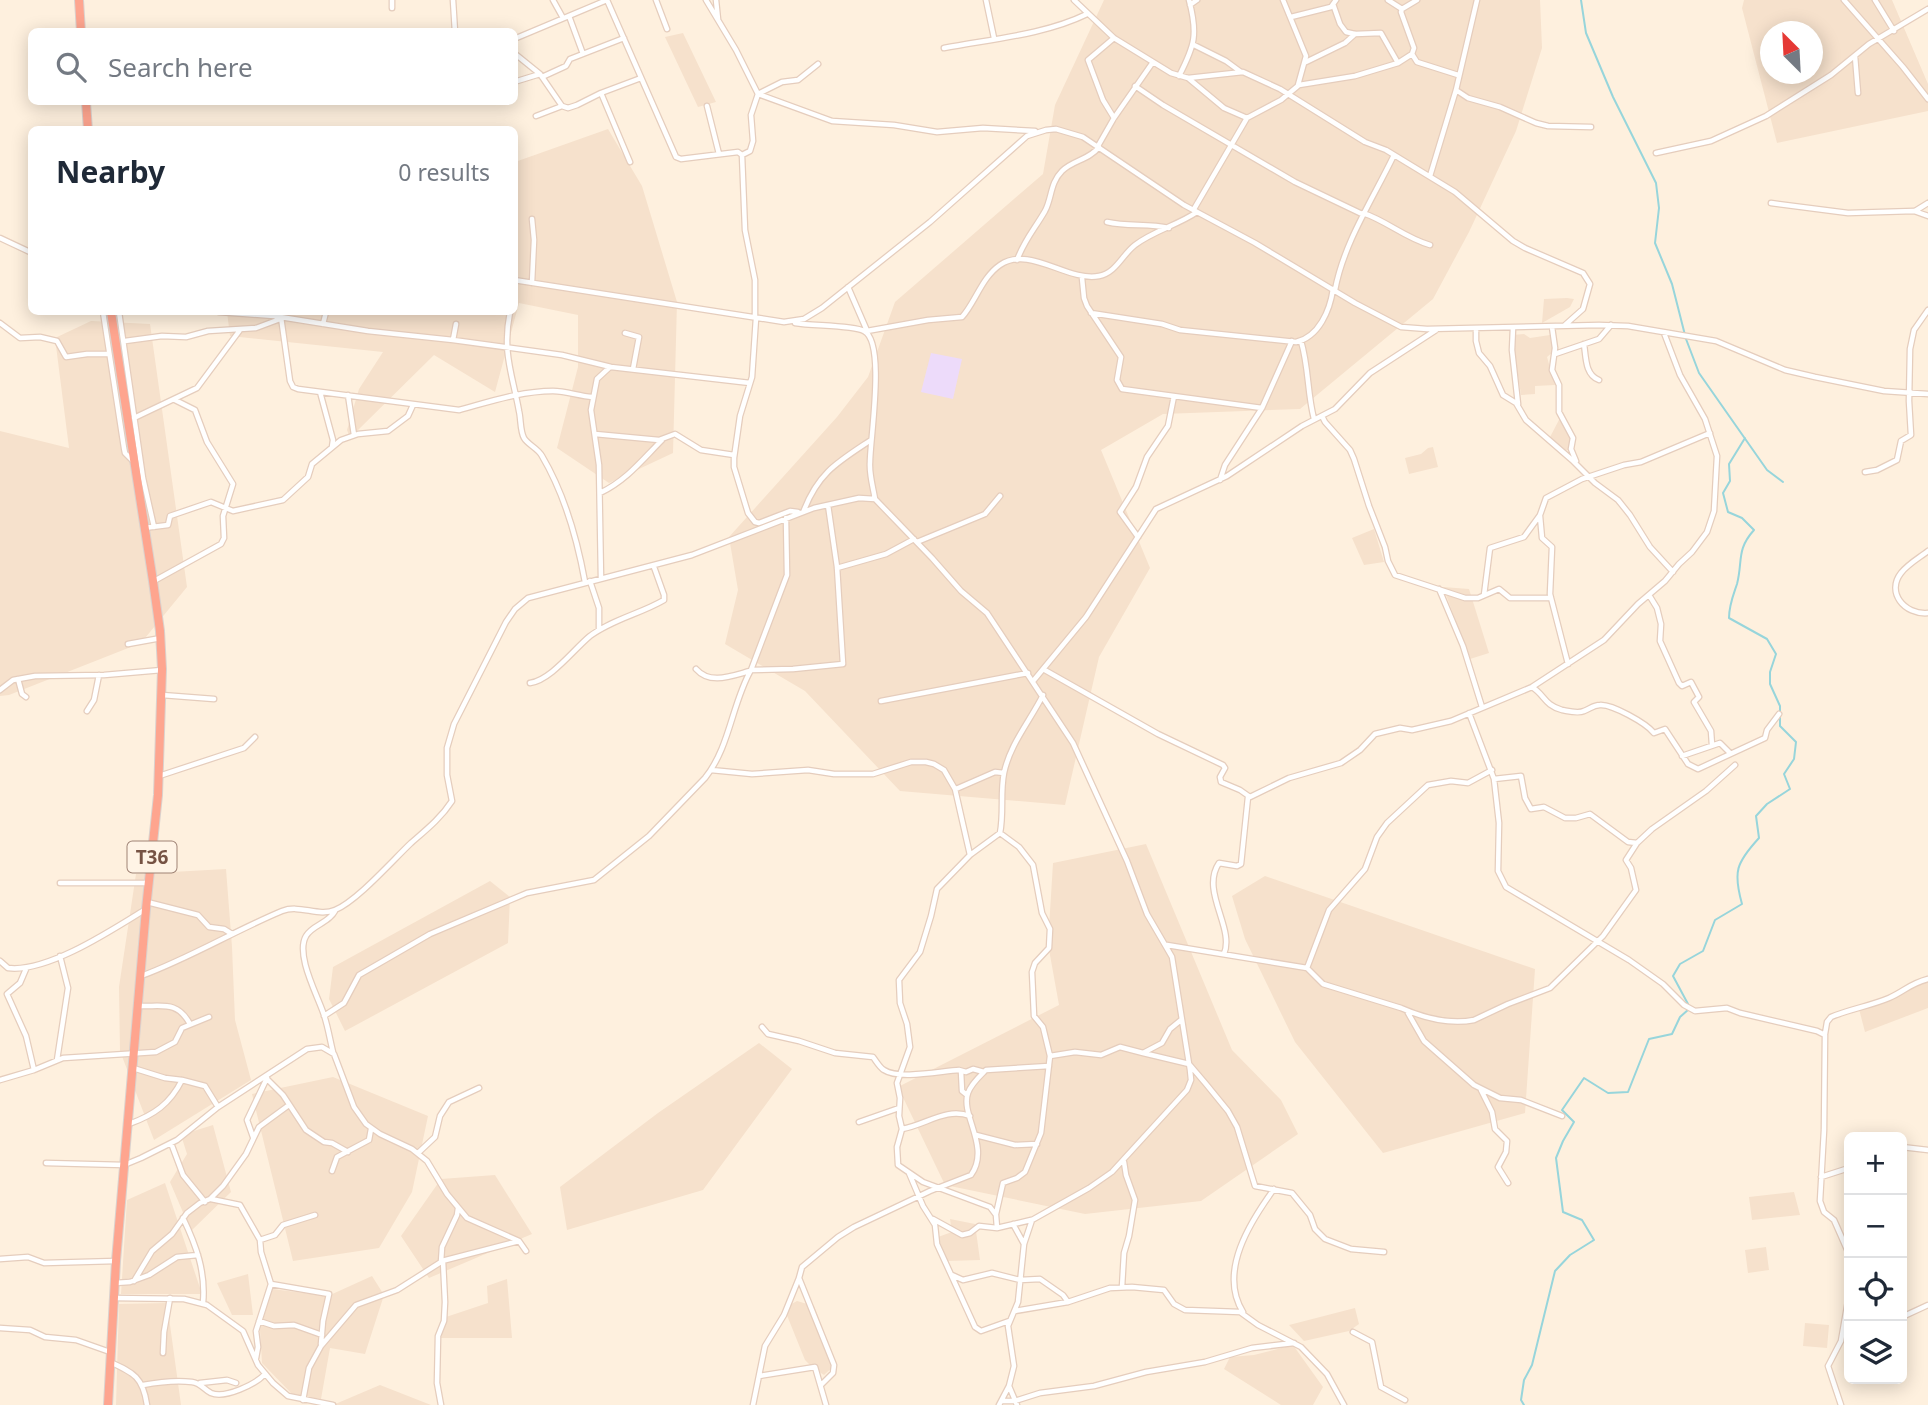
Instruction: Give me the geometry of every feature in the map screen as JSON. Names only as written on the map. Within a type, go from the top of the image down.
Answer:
[{"type":"highway","points":[[79,0],[81,28]]},
{"type":"highway","points":[[86,105],[88,126]]},
{"type":"highway","name":"T36","points":[[108,1405],[114,1283],[159,776],[162,695],[161,638],[149,527],[134,463],[111,315]]},
{"type":"street","points":[[392,0],[393,8]]},
{"type":"street","points":[[453,0],[455,28]]},
{"type":"street","points":[[554,0],[563,18]]},
{"type":"street","points":[[518,37],[607,0],[676,156],[681,159],[738,152],[742,155]]},
{"type":"street","points":[[656,0],[667,29]]},
{"type":"street","points":[[706,0],[758,94],[832,121],[894,125],[936,132],[983,128],[1039,132]]},
{"type":"street","points":[[716,0],[718,19]]},
{"type":"street","points":[[986,0],[994,38]]},
{"type":"street","points":[[1075,0],[1114,38],[1179,76],[1188,78],[1241,72]]},
{"type":"street","points":[[1179,76],[1194,45],[1189,3],[1197,0]]},
{"type":"street","points":[[518,281],[756,318],[868,332],[928,320],[962,317],[977,290],[998,266],[1017,260],[1050,265],[1082,278],[1100,276],[1110,272],[1136,244],[1170,228],[1196,211],[1247,118],[1289,95],[1297,85],[1306,62],[1305,49],[1283,0]]},
{"type":"street","points":[[1297,85],[1356,76],[1398,63],[1412,54],[1414,48],[1402,9],[1388,0]]},
{"type":"street","points":[[1402,9],[1417,0]]},
{"type":"street","points":[[1430,176],[1456,90],[1477,0]]},
{"type":"street","points":[[1843,0],[1928,99]]},
{"type":"street","points":[[1875,0],[1894,31]]},
{"type":"street","points":[[1291,17],[1326,8],[1334,2],[1344,29],[1355,34],[1381,33],[1398,63]]},
{"type":"street","points":[[1656,153],[1711,141],[1757,120],[1822,81],[1907,20],[1928,9]]},
{"type":"street","points":[[944,48],[1065,23],[1087,14]]},
{"type":"street","points":[[569,16],[583,54]]},
{"type":"street","points":[[1306,62],[1345,43],[1355,34]]},
{"type":"street","points":[[518,81],[566,66],[570,59],[624,38]]},
{"type":"street","points":[[1114,38],[1088,60],[1103,100],[1114,118]]},
{"type":"street","points":[[1194,45],[1289,95],[1365,142],[1430,176],[1455,192],[1513,241],[1586,275],[1590,284],[1583,309],[1563,327]]},
{"type":"street","points":[[1412,54],[1417,62],[1458,75]]},
{"type":"street","points":[[518,56],[541,76],[562,106],[568,108],[641,78]]},
{"type":"street","points":[[1855,56],[1858,93]]},
{"type":"street","points":[[1017,260],[1024,241],[1047,208],[1056,177],[1066,167],[1091,155],[1099,146],[1114,118],[1153,62]]},
{"type":"street","points":[[742,155],[750,151],[753,141],[751,115],[758,94],[782,82],[798,80],[818,64]]},
{"type":"street","points":[[1188,78],[1224,108],[1247,118]]},
{"type":"street","points":[[1135,86],[1295,182],[1381,221],[1410,239],[1430,245]]},
{"type":"street","points":[[1456,90],[1536,123],[1548,126],[1591,127]]},
{"type":"street","points":[[601,93],[630,162]]},
{"type":"street","points":[[536,116],[562,106]]},
{"type":"street","points":[[707,106],[719,154]]},
{"type":"street","points":[[791,322],[809,316],[848,287],[982,178],[1027,136],[1046,130],[1066,131],[1099,146],[1158,189],[1401,327],[1476,329],[1611,325],[1716,341],[1785,370],[1884,391],[1928,394]]},
{"type":"street","points":[[742,155],[746,230],[755,280],[756,318],[750,383],[740,416],[734,467],[751,519],[759,523],[790,511],[801,512]]},
{"type":"street","points":[[1091,313],[1162,324],[1181,330],[1301,341],[1312,333],[1325,317],[1337,278],[1363,214],[1394,155]]},
{"type":"street","points":[[1771,203],[1848,213],[1914,211],[1928,216]]},
{"type":"street","points":[[1914,211],[1928,203]]},
{"type":"street","points":[[532,219],[532,283]]},
{"type":"street","points":[[1107,222],[1170,228]]},
{"type":"street","points":[[0,238],[28,251]]},
{"type":"street","points":[[1082,278],[1084,298],[1091,313],[1121,357],[1117,380],[1122,389],[1262,408]]},
{"type":"street","points":[[848,287],[874,343],[870,474],[875,499],[961,591],[985,611],[1034,680],[1083,761],[1127,861],[1147,915],[1172,957],[1191,1080],[1187,1090],[1124,1161],[1098,1182],[1032,1220],[997,1228],[979,1226],[962,1235],[932,1219]]},
{"type":"street","points":[[1865,472],[1877,470],[1898,460],[1901,441],[1911,435],[1909,392],[1913,333],[1928,310]]},
{"type":"street","points":[[103,315],[125,453],[134,463]]},
{"type":"street","points":[[120,315],[149,527],[168,525],[170,516],[211,502],[233,511],[286,498],[308,477],[312,464],[332,447],[354,435],[388,431],[408,416],[413,405]]},
{"type":"street","points":[[323,324],[325,315]]},
{"type":"street","points":[[510,315],[506,349],[524,440],[536,447],[541,454],[566,506],[598,608],[599,631]]},
{"type":"street","points":[[124,342],[162,336],[186,337],[208,331],[262,326],[280,316],[368,331],[562,355],[611,367],[750,383]]},
{"type":"street","points":[[280,316],[292,386],[298,389],[459,410],[515,395],[551,391],[592,397]]},
{"type":"street","points":[[0,323],[17,338],[40,337],[57,341],[66,357],[109,354]]},
{"type":"street","points":[[453,340],[456,324]]},
{"type":"street","points":[[1554,354],[1601,337],[1611,325]]},
{"type":"street","points":[[1552,327],[1554,354],[1551,364],[1553,375],[1559,384],[1559,412],[1573,434],[1571,449],[1577,464]]},
{"type":"street","points":[[1513,328],[1512,350],[1518,405],[1526,420],[1619,501],[1652,549],[1674,572]]},
{"type":"street","points":[[134,418],[175,400],[200,384],[240,329]]},
{"type":"street","points":[[1034,680],[1086,617],[1156,509],[1220,480],[1314,419],[1338,407],[1370,373],[1437,329]]},
{"type":"street","points":[[1476,329],[1477,348],[1492,368],[1498,388],[1504,397],[1518,405]]},
{"type":"street","points":[[625,333],[639,337],[633,369]]},
{"type":"street","points":[[1248,797],[1257,795],[1276,782],[1341,763],[1360,750],[1375,734],[1400,728],[1424,728],[1532,687],[1604,640],[1699,545],[1707,532],[1714,510],[1717,465],[1705,419],[1680,375],[1664,333]]},
{"type":"street","points":[[1220,480],[1225,465],[1262,408],[1292,341]]},
{"type":"street","points":[[1301,341],[1307,362],[1308,394],[1314,419]]},
{"type":"street","points":[[1584,344],[1589,372],[1599,380]]},
{"type":"street","points":[[601,579],[600,493],[591,410],[597,379],[611,367]]},
{"type":"street","points":[[320,392],[333,441],[332,447]]},
{"type":"street","points":[[348,395],[354,435]]},
{"type":"street","points":[[1138,537],[1120,512],[1136,487],[1147,457],[1168,426],[1174,396]]},
{"type":"street","points":[[153,581],[221,544],[224,535],[222,518],[233,487],[232,480],[207,442],[195,410],[175,400]]},
{"type":"street","points":[[1322,416],[1350,450],[1393,574],[1459,597],[1476,598],[1499,589],[1510,598],[1551,598]]},
{"type":"street","points":[[1484,596],[1490,548],[1523,538],[1540,516],[1545,498],[1589,477],[1641,462],[1710,433]]},
{"type":"street","points":[[595,434],[663,439]]},
{"type":"street","points":[[600,493],[618,484],[663,439],[675,434],[701,450],[734,455]]},
{"type":"street","points":[[801,512],[822,477],[838,462],[871,440]]},
{"type":"street","points":[[837,568],[886,554],[985,514],[1000,496]]},
{"type":"street","points":[[465,1216],[443,1188],[433,1168],[418,1153],[371,1129],[354,1107],[309,976],[304,944],[307,934],[332,916],[398,858],[452,801],[447,775],[447,748],[454,724],[515,609],[528,598],[588,581],[654,567],[801,512],[866,497],[875,499]]},
{"type":"street","points":[[696,668],[701,674],[714,680],[751,670],[786,670],[843,664],[837,568],[828,505]]},
{"type":"street","points":[[1540,516],[1543,540],[1552,547],[1549,583],[1551,598],[1568,664]]},
{"type":"street","points":[[324,1016],[344,1003],[359,975],[430,934],[527,893],[594,880],[649,836],[711,770],[787,575],[786,518]]},
{"type":"street","points":[[1928,551],[1903,571],[1898,578],[1897,590],[1900,601],[1908,610],[1928,614]]},
{"type":"street","points":[[530,683],[547,676],[599,631],[615,621],[664,600],[654,567]]},
{"type":"street","points":[[1439,589],[1463,646],[1482,707]]},
{"type":"street","points":[[1649,595],[1661,624],[1660,641],[1677,678],[1682,686],[1691,682],[1699,694],[1694,702],[1711,731],[1712,746]]},
{"type":"street","points":[[128,644],[161,638]]},
{"type":"street","points":[[1043,668],[1158,734],[1221,764],[1225,768],[1220,777],[1221,782],[1240,790],[1248,797]]},
{"type":"street","points":[[0,691],[18,679],[47,674],[99,675],[162,670]]},
{"type":"street","points":[[881,701],[1028,673]]},
{"type":"street","points":[[87,711],[93,703],[99,675]]},
{"type":"street","points":[[18,679],[22,694],[26,697]]},
{"type":"street","points":[[1532,687],[1539,691],[1546,703],[1559,709],[1581,712],[1595,705],[1604,705],[1649,727],[1654,733],[1665,729],[1688,764],[1698,769],[1765,738],[1767,730],[1779,714]]},
{"type":"street","points":[[162,695],[214,699]]},
{"type":"street","points":[[996,1215],[990,1207],[923,1182],[901,1168],[897,1162],[902,1129],[897,1083],[909,1045],[899,980],[920,952],[937,889],[970,855],[1000,833],[1004,774],[1017,737],[1026,727],[1043,695]]},
{"type":"street","points":[[1469,713],[1494,779],[1499,823],[1498,872],[1502,881],[1514,893],[1637,965],[1663,984],[1684,1005],[1695,1011],[1727,1008],[1825,1035]]},
{"type":"street","points":[[159,776],[243,748],[255,737]]},
{"type":"street","points":[[1682,756],[1721,743],[1730,753]]},
{"type":"street","points":[[711,770],[752,774],[808,770],[834,774],[873,774],[911,762],[926,762],[944,770],[956,789],[970,855]]},
{"type":"street","points":[[1166,945],[1307,968],[1323,984],[1421,1016],[1464,1022],[1474,1020],[1550,988],[1603,936],[1636,890],[1632,870],[1626,860],[1637,843],[1665,818],[1715,784],[1735,765]]},
{"type":"street","points":[[1307,968],[1329,910],[1365,869],[1377,837],[1387,822],[1428,785],[1451,781],[1468,783],[1492,770]]},
{"type":"street","points":[[956,789],[995,772],[1004,774]]},
{"type":"street","points":[[1494,779],[1521,776],[1524,798],[1531,809],[1544,807],[1565,818],[1590,814],[1628,842],[1637,843]]},
{"type":"street","points":[[1224,954],[1227,942],[1214,890],[1216,867],[1219,863],[1237,866],[1241,864],[1248,797]]},
{"type":"street","points":[[997,1228],[996,1215],[1003,1183],[1025,1172],[1041,1133],[1050,1056],[1043,1027],[1034,1016],[1032,972],[1035,964],[1049,948],[1049,924],[1042,913],[1032,865],[1019,846],[1000,833]]},
{"type":"street","points":[[60,883],[149,883]]},
{"type":"street","points":[[0,961],[8,968],[26,969],[102,936],[146,906],[198,915],[209,927],[224,929],[232,934]]},
{"type":"street","points":[[140,977],[289,908],[335,911]]},
{"type":"street","points":[[57,1060],[68,988],[60,956]]},
{"type":"street","points":[[26,969],[20,983],[7,994],[26,1036],[34,1070]]},
{"type":"street","points":[[1844,1243],[1834,1220],[1821,1207],[1819,1193],[1825,1025],[1831,1017],[1872,1005],[1892,997],[1914,982],[1928,979]]},
{"type":"street","points":[[138,1006],[172,1006],[183,1013],[190,1024]]},
{"type":"street","points":[[1401,1008],[1410,1015],[1424,1041],[1481,1089],[1500,1098],[1521,1100],[1562,1116]]},
{"type":"street","points":[[0,1080],[57,1060],[160,1051],[175,1042],[182,1028],[209,1017]]},
{"type":"street","points":[[1143,1053],[1162,1043],[1170,1029],[1181,1020]]},
{"type":"street","points":[[762,1027],[768,1034],[835,1053],[873,1057],[883,1070],[901,1074],[966,1072],[974,1069],[984,1072],[1009,1067],[1049,1066]]},
{"type":"street","points":[[46,1163],[124,1165],[171,1143],[218,1107],[267,1078],[307,1049],[322,1047],[334,1054]]},
{"type":"street","points":[[1050,1056],[1075,1052],[1101,1055],[1120,1047],[1189,1064],[1233,1119],[1244,1144],[1255,1186],[1292,1193],[1310,1215],[1315,1229],[1325,1239],[1352,1249],[1384,1252]]},
{"type":"street","points":[[132,1068],[162,1078],[205,1086],[218,1107]]},
{"type":"street","points":[[961,1071],[962,1091],[968,1096]]},
{"type":"street","points":[[753,1405],[765,1346],[784,1315],[802,1268],[854,1227],[919,1196],[966,1178],[974,1171],[977,1155],[976,1135],[968,1096],[972,1085],[984,1072]]},
{"type":"street","points":[[267,1078],[283,1095],[306,1130],[348,1153]]},
{"type":"street","points":[[253,1136],[247,1120],[267,1078]]},
{"type":"street","points":[[128,1124],[165,1105],[182,1080]]},
{"type":"street","points":[[418,1153],[435,1137],[440,1116],[449,1102],[479,1088]]},
{"type":"street","points":[[1481,1089],[1492,1112],[1495,1129],[1507,1141],[1506,1152],[1498,1167],[1508,1183]]},
{"type":"street","points":[[134,1281],[152,1251],[172,1234],[183,1218],[198,1204],[207,1200],[232,1175],[246,1154],[253,1136],[263,1124],[289,1105]]},
{"type":"street","points":[[859,1122],[899,1108]]},
{"type":"street","points":[[902,1129],[948,1114],[961,1113],[971,1116]]},
{"type":"street","points":[[332,1171],[337,1157],[369,1140],[371,1129]]},
{"type":"street","points":[[976,1135],[1015,1145],[1037,1144]]},
{"type":"street","points":[[171,1143],[183,1175],[207,1200],[240,1205],[260,1240],[271,1284],[256,1331],[258,1347],[255,1358]]},
{"type":"street","points":[[1907,1148],[1928,1150]]},
{"type":"street","points":[[1122,1287],[1124,1252],[1135,1200],[1124,1161]]},
{"type":"street","points":[[1821,1177],[1844,1170]]},
{"type":"street","points":[[909,1172],[923,1206],[936,1227],[937,1244],[978,1330],[985,1331],[1010,1320]]},
{"type":"street","points":[[1274,1189],[1243,1239],[1235,1273],[1236,1298],[1244,1313],[1258,1325],[1294,1343],[1321,1366],[1343,1405]]},
{"type":"street","points":[[441,1405],[437,1383],[438,1336],[444,1321],[446,1292],[442,1248],[458,1207]]},
{"type":"street","points":[[260,1240],[275,1235],[280,1227],[287,1223],[315,1215]]},
{"type":"street","points":[[457,1215],[465,1216],[519,1241],[526,1251]]},
{"type":"street","points":[[183,1218],[198,1255],[204,1287],[202,1303]]},
{"type":"street","points":[[1032,1220],[1024,1244],[1015,1311],[1007,1333],[1014,1359],[1009,1386],[1001,1403],[1016,1403],[1040,1393],[1094,1386],[1152,1371],[1205,1362],[1252,1348],[1294,1343]]},
{"type":"street","points":[[1013,1224],[1024,1244]]},
{"type":"street","points":[[307,1402],[308,1371],[321,1346],[356,1305],[397,1290],[442,1261],[519,1241]]},
{"type":"street","points":[[114,1283],[134,1281],[162,1269],[177,1257],[198,1255]]},
{"type":"street","points":[[0,1259],[28,1257],[44,1263],[116,1261]]},
{"type":"street","points":[[951,1275],[962,1280],[992,1273],[1020,1280],[1040,1279],[1063,1295],[1068,1302]]},
{"type":"street","points":[[799,1278],[834,1365],[832,1373],[821,1385]]},
{"type":"street","points":[[271,1284],[329,1294],[321,1346]]},
{"type":"street","points":[[1015,1311],[1068,1302],[1104,1289],[1122,1287],[1164,1290],[1174,1304],[1185,1310],[1244,1313]]},
{"type":"street","points":[[113,1298],[170,1298],[202,1303],[222,1313],[243,1331],[265,1374],[288,1396],[307,1402],[333,1405]]},
{"type":"street","points":[[163,1353],[170,1298]]},
{"type":"street","points":[[1227,1311],[1236,1298]]},
{"type":"street","points":[[1907,1314],[1928,1304]]},
{"type":"street","points":[[259,1321],[270,1326],[294,1325],[322,1335]]},
{"type":"street","points":[[1841,1405],[1828,1366],[1841,1341],[1844,1321]]},
{"type":"street","points":[[0,1328],[30,1329],[45,1338],[76,1340],[110,1352]]},
{"type":"street","points":[[1353,1332],[1373,1342],[1381,1387],[1405,1400]]},
{"type":"street","points":[[109,1362],[135,1376],[143,1385],[147,1405]]},
{"type":"street","points":[[759,1376],[812,1366],[816,1369],[826,1405]]},
{"type":"street","points":[[199,1384],[217,1394],[252,1385],[265,1374]]},
{"type":"street","points":[[143,1385],[166,1381],[199,1384],[227,1380],[236,1383]]},
{"type":"street","points":[[1009,1386],[1016,1403]]},
{"type":"street","points":[[288,1396],[290,1405]]},
{"type":"shaded area","points":[[1104,0],[1540,0],[1542,48],[1516,131],[1469,232],[1433,299],[1300,409],[1163,414],[1101,450],[1150,568],[1099,657],[1065,805],[900,791],[805,691],[725,644],[738,590],[729,537],[837,417],[868,377],[895,302],[1043,174],[1055,105]]},
{"type":"shaded area","points":[[1744,0],[1892,0],[1928,84],[1928,111],[1777,143],[1762,84],[1823,84],[1823,21],[1760,21],[1760,77],[1742,8]]},
{"type":"shaded area","points":[[683,33],[716,102],[698,107],[665,37]]},
{"type":"shaded area","points":[[608,129],[642,186],[677,302],[673,453],[609,483],[557,448],[578,367],[578,315],[519,303],[518,307],[518,161]]},
{"type":"shaded area","points":[[1544,299],[1574,299],[1570,307],[1542,323]]},
{"type":"shaded area","points":[[227,315],[516,315],[495,392],[434,355],[356,432],[349,435],[347,430],[359,389],[383,352],[230,336]]},
{"type":"shaded area","points":[[91,321],[150,324],[187,587],[141,643],[9,695],[0,696],[0,431],[69,448],[55,338]]},
{"type":"shaded area","points":[[1524,334],[1530,338],[1550,335],[1554,351],[1547,357],[1555,385],[1535,386],[1535,394],[1521,395],[1512,335]]},
{"type":"shaded area","points":[[931,353],[962,359],[953,399],[921,392]]},
{"type":"shaded area","points":[[1560,418],[1571,433],[1569,450],[1563,451],[1549,439]]},
{"type":"shaded area","points":[[1433,447],[1438,467],[1409,474],[1405,458],[1421,454]]},
{"type":"shaded area","points":[[1374,529],[1384,562],[1364,565],[1352,538]]},
{"type":"shaded area","points":[[1443,587],[1469,589],[1489,653],[1470,659]]},
{"type":"shaded area","points":[[1146,844],[1232,1050],[1281,1100],[1298,1134],[1201,1201],[1085,1214],[945,1185],[898,1087],[1059,1005],[1048,944],[1053,863]]},
{"type":"shaded area","points":[[226,869],[235,1020],[251,1080],[154,1140],[120,1051],[119,987],[136,874]]},
{"type":"shaded area","points":[[1265,876],[1535,969],[1525,1113],[1383,1153],[1295,1042],[1245,939],[1232,896]]},
{"type":"shaded area","points":[[490,881],[510,897],[508,943],[345,1031],[329,999],[333,967]]},
{"type":"shaded area","points":[[1928,982],[1928,1008],[1865,1032],[1859,1009]]},
{"type":"shaded area","points":[[759,1043],[792,1069],[703,1190],[567,1230],[560,1187],[658,1113]]},
{"type":"shaded area","points":[[333,1077],[428,1116],[412,1192],[379,1248],[293,1261],[252,1094]]},
{"type":"shaded area","points":[[213,1125],[231,1192],[191,1231],[170,1182],[187,1154],[181,1135]]},
{"type":"shaded area","points":[[495,1175],[532,1234],[429,1278],[401,1236],[441,1179]]},
{"type":"shaded area","points":[[165,1183],[202,1294],[121,1294],[127,1200]]},
{"type":"shaded area","points":[[1794,1192],[1800,1215],[1752,1220],[1749,1197]]},
{"type":"shaded area","points":[[950,1219],[975,1224],[980,1260],[947,1261],[938,1237],[952,1232]]},
{"type":"shaded area","points":[[1766,1247],[1769,1270],[1748,1273],[1745,1250]]},
{"type":"shaded area","points":[[248,1274],[253,1315],[232,1315],[217,1283]]},
{"type":"shaded area","points":[[372,1276],[384,1295],[365,1354],[330,1348],[321,1399],[292,1394],[262,1363],[260,1330],[272,1289],[328,1296]]},
{"type":"shaded area","points":[[507,1279],[512,1338],[441,1338],[446,1317],[488,1303],[487,1286]]},
{"type":"shaded area","points":[[797,1301],[814,1306],[836,1364],[824,1375],[805,1360],[784,1308]]},
{"type":"shaded area","points":[[167,1303],[181,1405],[116,1405],[119,1304]]},
{"type":"shaded area","points":[[1355,1308],[1359,1324],[1349,1331],[1304,1341],[1289,1325]]},
{"type":"shaded area","points":[[1805,1323],[1829,1325],[1827,1348],[1803,1346]]},
{"type":"shaded area","points":[[1293,1345],[1323,1387],[1313,1405],[1281,1405],[1224,1369],[1230,1357],[1254,1355]]},
{"type":"shaded area","points":[[380,1385],[431,1405],[333,1405]]},
{"type":"waterway","points":[[1581,0],[1586,33],[1613,97],[1656,183],[1659,208],[1655,243],[1672,284],[1686,339],[1699,373],[1767,470],[1783,482]]},
{"type":"waterway","points":[[1688,1004],[1673,976],[1680,964],[1703,951],[1715,920],[1742,904],[1738,868],[1745,854],[1759,838],[1756,816],[1767,804],[1790,789],[1784,774],[1794,759],[1796,742],[1780,726],[1780,706],[1770,684],[1770,672],[1776,654],[1767,639],[1729,618],[1742,550],[1754,530],[1742,518],[1728,512],[1723,493],[1730,481],[1729,464],[1745,438]]},
{"type":"waterway","points":[[1524,1405],[1521,1400],[1524,1380],[1532,1365],[1555,1271],[1570,1255],[1594,1240],[1582,1220],[1563,1212],[1556,1158],[1574,1122],[1562,1110],[1584,1078],[1608,1093],[1628,1092],[1649,1039],[1672,1034],[1680,1017],[1689,1009]]}]
